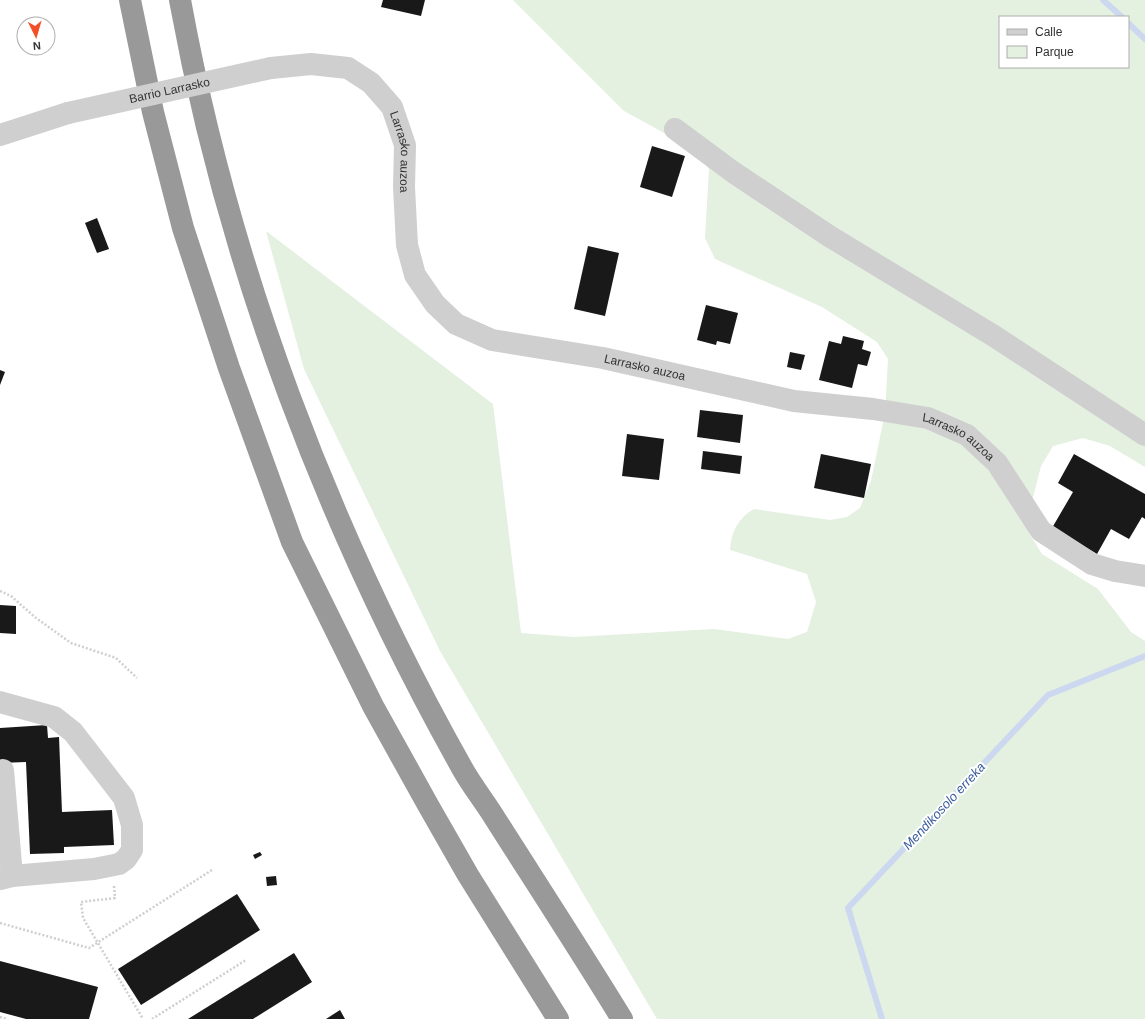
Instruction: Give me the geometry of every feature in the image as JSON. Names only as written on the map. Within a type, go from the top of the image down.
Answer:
[{"type":"highway","points":[[130,0],[155,120],[183,228],[229,368],[292,542],[373,706],[424,798],[468,875],[558,1019]]},
{"type":"highway","points":[[180,0],[208,129],[234,230],[273,351],[325,486],[403,657],[464,770],[622,1019]]},
{"type":"street","name":"Larrasko auzoa","points":[[271,68],[310,64],[348,68],[372,83],[392,108],[405,145],[404,187],[407,245],[415,275],[435,304],[456,324],[492,340],[603,358],[794,401],[873,409],[928,418],[967,435],[997,463],[1041,531],[1092,564],[1115,571],[1145,576]]},
{"type":"street","name":"Barrio Larrasko","points":[[0,135],[68,113],[271,68]]},
{"type":"street","points":[[675,129],[733,172],[829,236],[994,336],[1145,435]]},
{"type":"street","points":[[0,702],[54,717],[73,732],[124,798],[132,825],[132,850],[126,859],[119,864],[94,869],[6,878],[2,770]]},
{"type":"path","points":[[0,591],[11,596],[36,618],[71,643],[116,658],[137,678]]},
{"type":"path","points":[[0,923],[89,948],[212,870]]},
{"type":"path","points":[[114,884],[115,898],[81,902],[83,918],[143,1019]]},
{"type":"path","points":[[153,1019],[246,960]]},
{"type":"path","points":[[0,1017],[6,1019]]},
{"type":"green space","points":[[513,0],[1145,0],[1145,467],[1110,446],[1083,438],[1053,446],[1041,466],[1029,513],[1029,533],[1042,554],[1098,589],[1131,632],[1145,641],[1145,1019],[657,1019],[440,651],[304,369],[266,231],[493,404],[521,633],[574,637],[714,629],[788,639],[807,632],[816,602],[807,574],[730,550],[734,531],[740,521],[754,509],[830,520],[847,517],[860,508],[871,481],[885,413],[888,359],[877,342],[822,307],[715,259],[705,238],[709,169],[695,150],[624,111]]},
{"type":"building","points":[[383,0],[425,0],[421,16],[381,7]]},
{"type":"building","points":[[652,146],[685,156],[672,197],[640,187]]},
{"type":"building","points":[[97,218],[109,249],[97,253],[85,223]]},
{"type":"building","points":[[588,246],[619,253],[605,316],[574,309]]},
{"type":"building","points":[[706,305],[738,313],[730,344],[717,341],[716,345],[697,340]]},
{"type":"building","points":[[843,336],[864,341],[862,349],[871,352],[867,366],[858,364],[852,388],[819,380],[829,341],[841,344]]},
{"type":"building","points":[[790,352],[805,355],[801,370],[787,367]]},
{"type":"building","points":[[0,370],[5,372],[0,385]]},
{"type":"building","points":[[700,410],[743,415],[740,443],[697,437]]},
{"type":"building","points":[[627,434],[664,439],[659,480],[622,476]]},
{"type":"building","points":[[703,451],[742,456],[740,474],[701,469]]},
{"type":"building","points":[[821,454],[871,464],[864,498],[814,488]]},
{"type":"building","points":[[1074,454],[1145,494],[1145,519],[1142,517],[1129,539],[1111,529],[1097,554],[1052,528],[1073,492],[1058,483]]},
{"type":"building","points":[[0,605],[16,606],[16,634],[0,633]]},
{"type":"building","points":[[47,725],[48,738],[59,737],[62,812],[112,810],[114,845],[64,847],[64,853],[30,854],[26,762],[0,763],[0,728]]},
{"type":"building","points":[[260,852],[262,855],[255,859],[253,855]]},
{"type":"building","points":[[276,876],[277,885],[267,886],[266,877]]},
{"type":"building","points":[[237,894],[260,930],[141,1005],[118,969]]},
{"type":"building","points":[[294,953],[312,982],[253,1019],[188,1019]]},
{"type":"building","points":[[0,961],[98,987],[89,1019],[26,1019],[0,1012]]},
{"type":"building","points":[[340,1010],[345,1019],[326,1019]]},
{"type":"waterway","name":"Mendikosolo erreka","points":[[1103,0],[1121,16]]},
{"type":"waterway","name":"Mendikosolo erreka","points":[[1129,24],[1145,39]]},
{"type":"waterway","name":"Mendikosolo erreka","points":[[882,1019],[848,908],[1048,695],[1145,656]]}]
